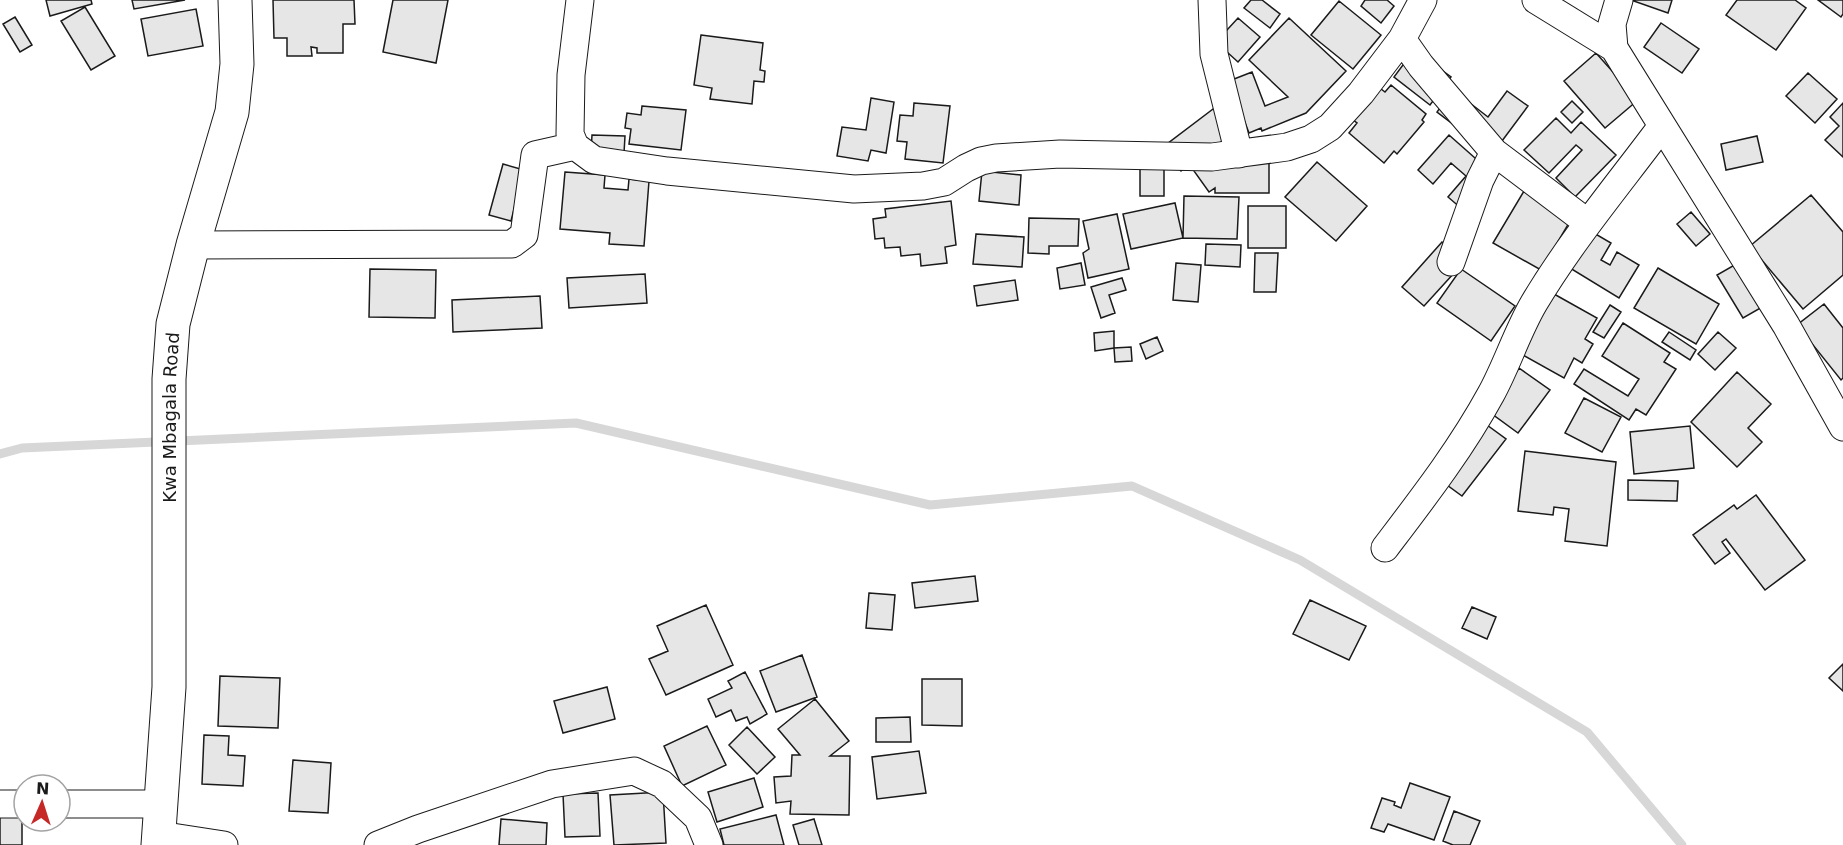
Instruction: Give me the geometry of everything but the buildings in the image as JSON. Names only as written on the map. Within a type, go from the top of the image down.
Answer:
[{"type":"street","name":"Kwa Mbagala Road","points":[[160,828],[168,687],[169,379],[173,324],[232,112],[237,64],[235,0]]},
{"type":"street","points":[[580,0],[571,75],[570,134],[575,146],[594,160],[667,171],[854,189],[945,183],[966,168],[981,161],[996,158],[1060,154],[1212,157],[1287,147],[1311,139],[1330,127],[1361,93],[1402,39],[1423,0]]},
{"type":"street","points":[[1212,0],[1214,54],[1239,154]]},
{"type":"street","points":[[1536,0],[1614,48],[1786,325],[1843,427]]},
{"type":"street","points":[[1614,48],[1612,24],[1619,0]]},
{"type":"street","points":[[1402,39],[1421,66],[1494,152],[1588,223]]},
{"type":"street","points":[[1385,548],[1466,436],[1492,393],[1532,306],[1563,258],[1662,126]]},
{"type":"street","points":[[193,246],[512,244],[524,235],[535,156],[575,146]]},
{"type":"street","points":[[1451,262],[1480,180],[1494,152]]},
{"type":"street","points":[[378,845],[418,829],[552,784],[634,771],[663,783],[698,818],[709,845]]},
{"type":"street","points":[[72,807],[224,845]]},
{"type":"waterway","points":[[0,454],[22,448],[576,423],[930,505],[1132,486],[1300,560],[1587,732],[1682,845]]}]
